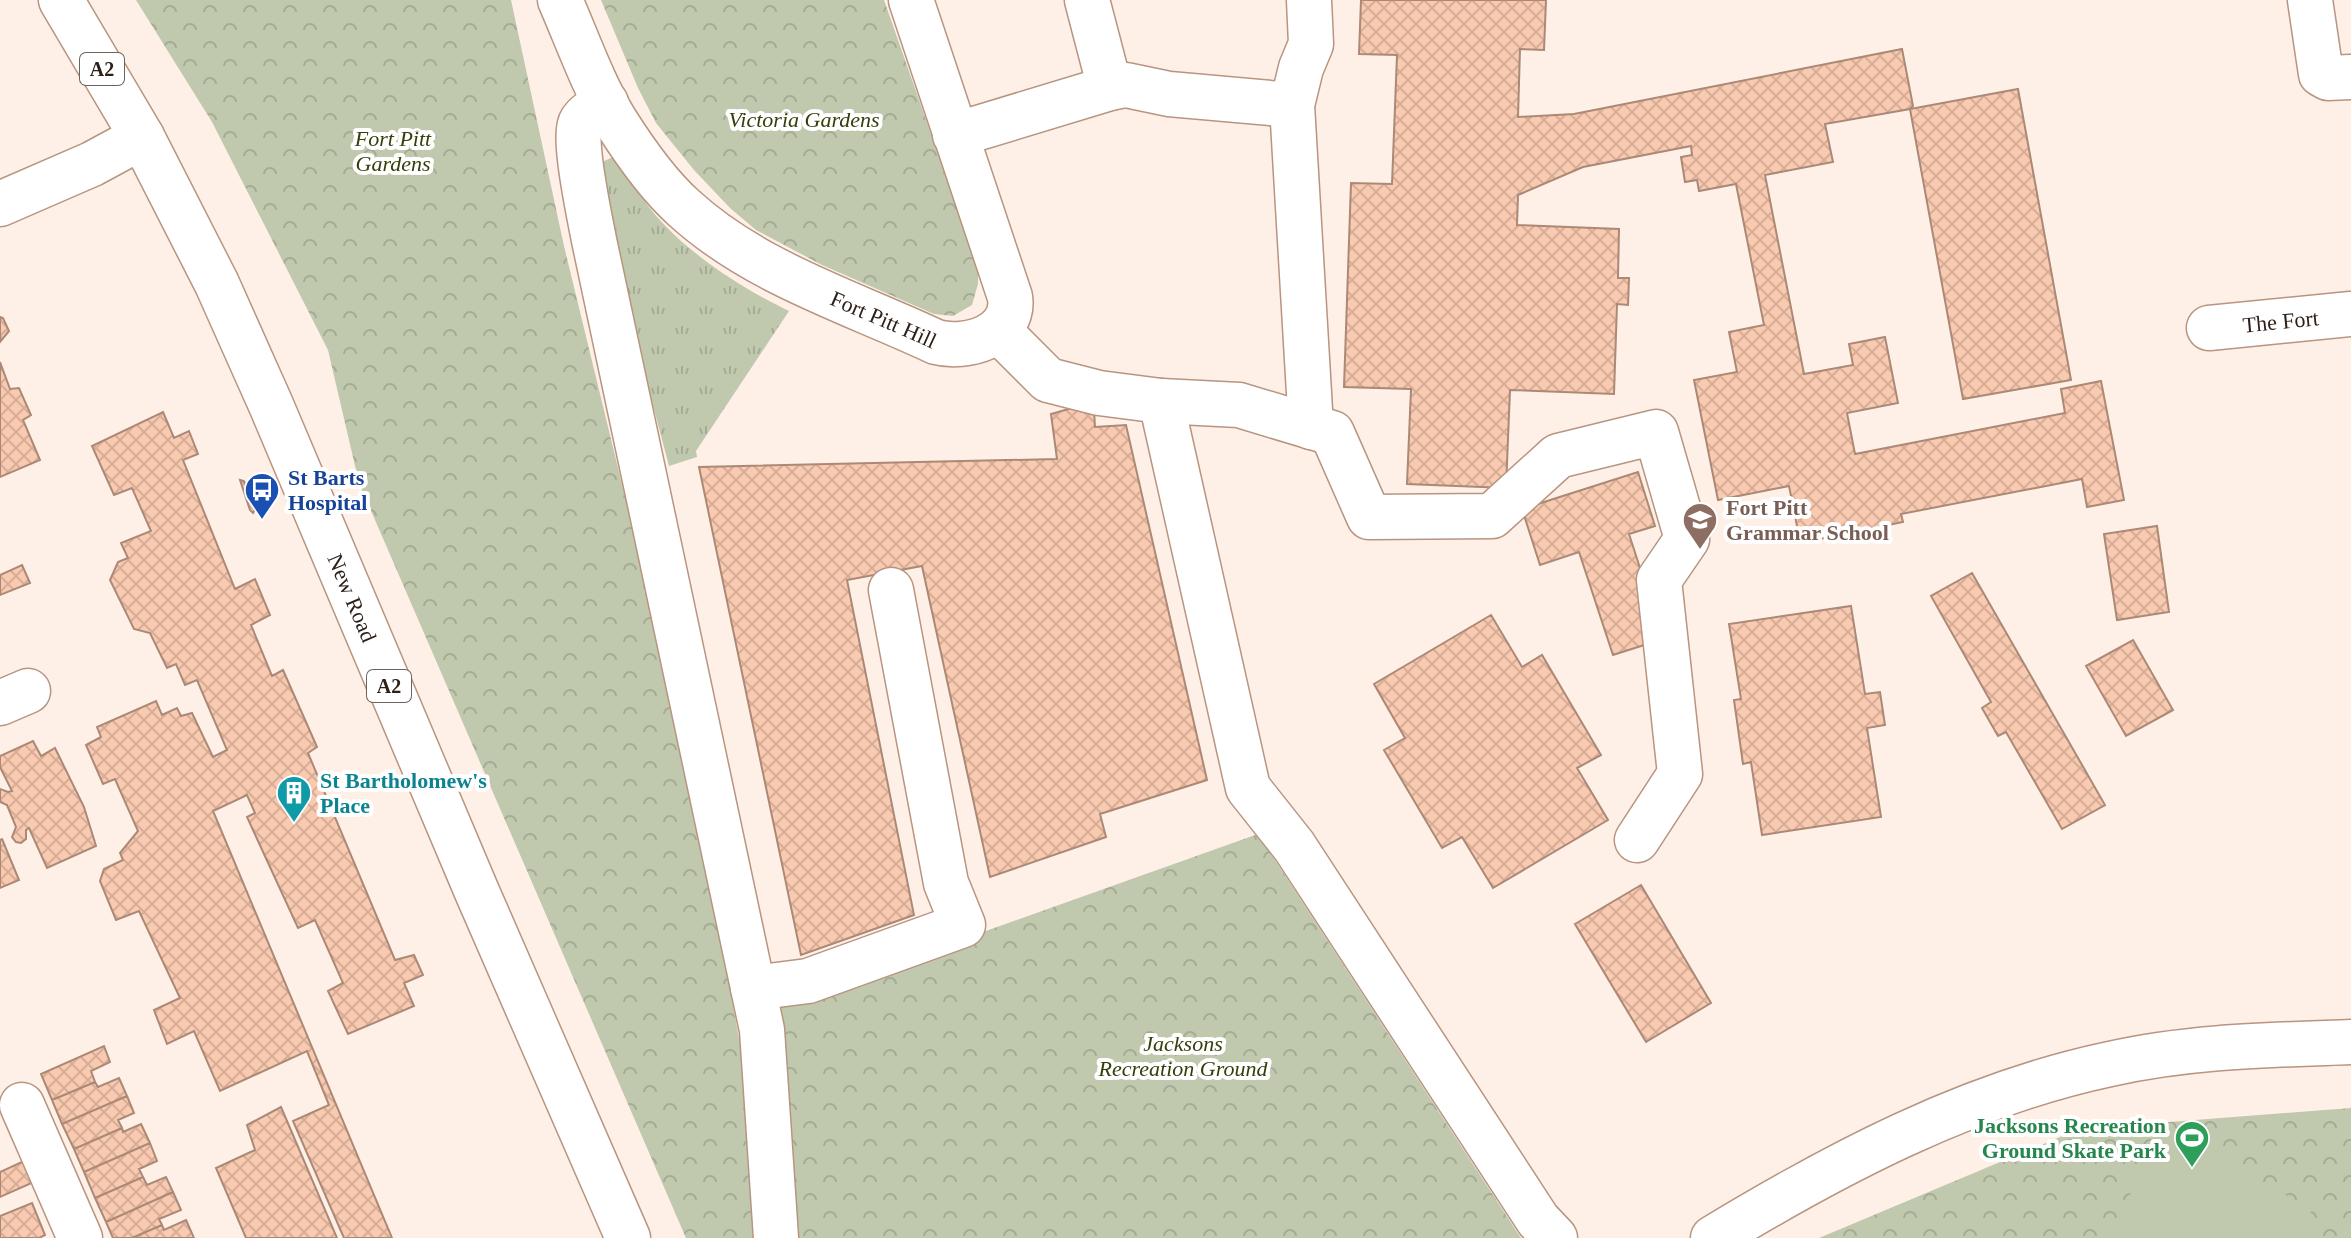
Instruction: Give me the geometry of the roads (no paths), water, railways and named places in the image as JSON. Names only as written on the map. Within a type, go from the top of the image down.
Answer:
[{"type":"street","name":"A2","points":[[61,0],[142,137]]},
{"type":"street","name":"Fort Pitt Hill","points":[[560,0],[606,103],[655,177],[693,216],[835,316],[942,344],[971,344],[998,330]]},
{"type":"street","points":[[911,0],[1010,297],[1011,309],[998,330],[1048,380],[1099,393],[1161,401],[1239,405],[1332,433],[1369,517],[1492,516],[1558,456],[1656,432],[1687,539],[1659,580],[1680,774],[1637,840]]},
{"type":"street","points":[[1087,0],[1110,88]]},
{"type":"street","points":[[1309,0],[1311,44],[1301,68],[1292,105],[1311,427]]},
{"type":"street","points":[[2310,0],[2321,74],[2328,78],[2351,77]]},
{"type":"street","points":[[955,135],[1126,85],[1169,94],[1292,105]]},
{"type":"street","points":[[606,103],[583,118],[578,130],[594,240],[762,1030],[776,1238]]},
{"type":"street","points":[[0,204],[92,164],[142,137]]},
{"type":"street","name":"New Road","points":[[142,137],[217,284],[265,391],[477,892],[628,1238]]},
{"type":"street","name":"The Fort","points":[[2209,328],[2351,314]]},
{"type":"street","points":[[1161,401],[1248,788],[1294,846],[1538,1220],[1555,1238]]},
{"type":"street","points":[[753,988],[808,981],[963,925],[946,883],[891,590]]},
{"type":"street","points":[[1713,1238],[1806,1182],[1965,1107],[2024,1087],[2113,1063],[2176,1053],[2275,1043],[2351,1042]]},
{"type":"street","points":[[22,1105],[80,1238]]},
{"type":"place","name":"St Barts Hospital","points":[[262,521]]},
{"type":"place","name":"Fort Pitt Grammar School","points":[[1700,551]]},
{"type":"place","name":"St Bartholomew's Place","points":[[294,824]]},
{"type":"place","name":"Jacksons Recreation Ground Skate Park","points":[[2192,1169]]},
{"type":"park label","name":"Victoria Gardens","points":[[804,119]]},
{"type":"park label","name":"Fort Pitt Gardens","points":[[393,150]]},
{"type":"park label","name":"Jacksons Recreation Ground","points":[[1183,1056]]}]
